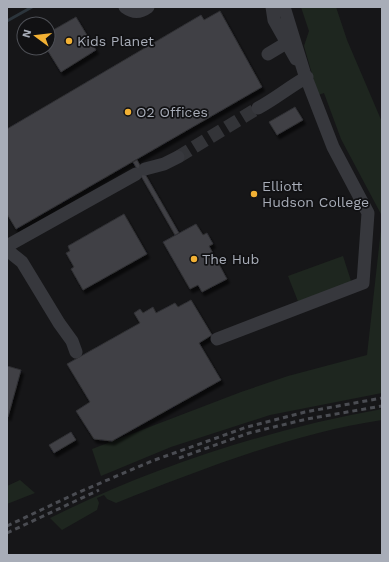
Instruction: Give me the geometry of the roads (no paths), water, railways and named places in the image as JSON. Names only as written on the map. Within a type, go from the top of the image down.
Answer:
[{"type":"lane","points":[[125,7],[129,10],[138,12],[148,7]]},
{"type":"lane","points":[[272,7],[274,20],[290,40]]},
{"type":"lane","points":[[217,339],[362,283],[368,213],[333,147],[290,40],[284,7]]},
{"type":"lane","points":[[268,54],[290,40]]},
{"type":"lane","points":[[258,108],[274,99],[286,88],[305,75]]},
{"type":"lane","points":[[7,246],[141,171],[164,164],[178,157]]},
{"type":"lane","points":[[7,250],[22,262],[59,324],[72,341],[76,352]]},
{"type":"waterway","points":[[7,21],[32,7]]},
{"type":"tunnel","points":[[178,157],[258,108]]},
{"type":"railway","points":[[7,526],[77,493],[152,461],[247,427],[305,412],[382,398]]},
{"type":"railway","points":[[179,458],[249,433],[307,419],[382,406]]},
{"type":"railway","points":[[7,533],[99,490]]},
{"type":"place","name":"Kids Planet","points":[[69,41]]},
{"type":"place","name":"O2 Offices","points":[[128,112]]},
{"type":"place","name":"Elliott Hudson College","points":[[254,194]]},
{"type":"place","name":"The Hub","points":[[194,259]]}]
